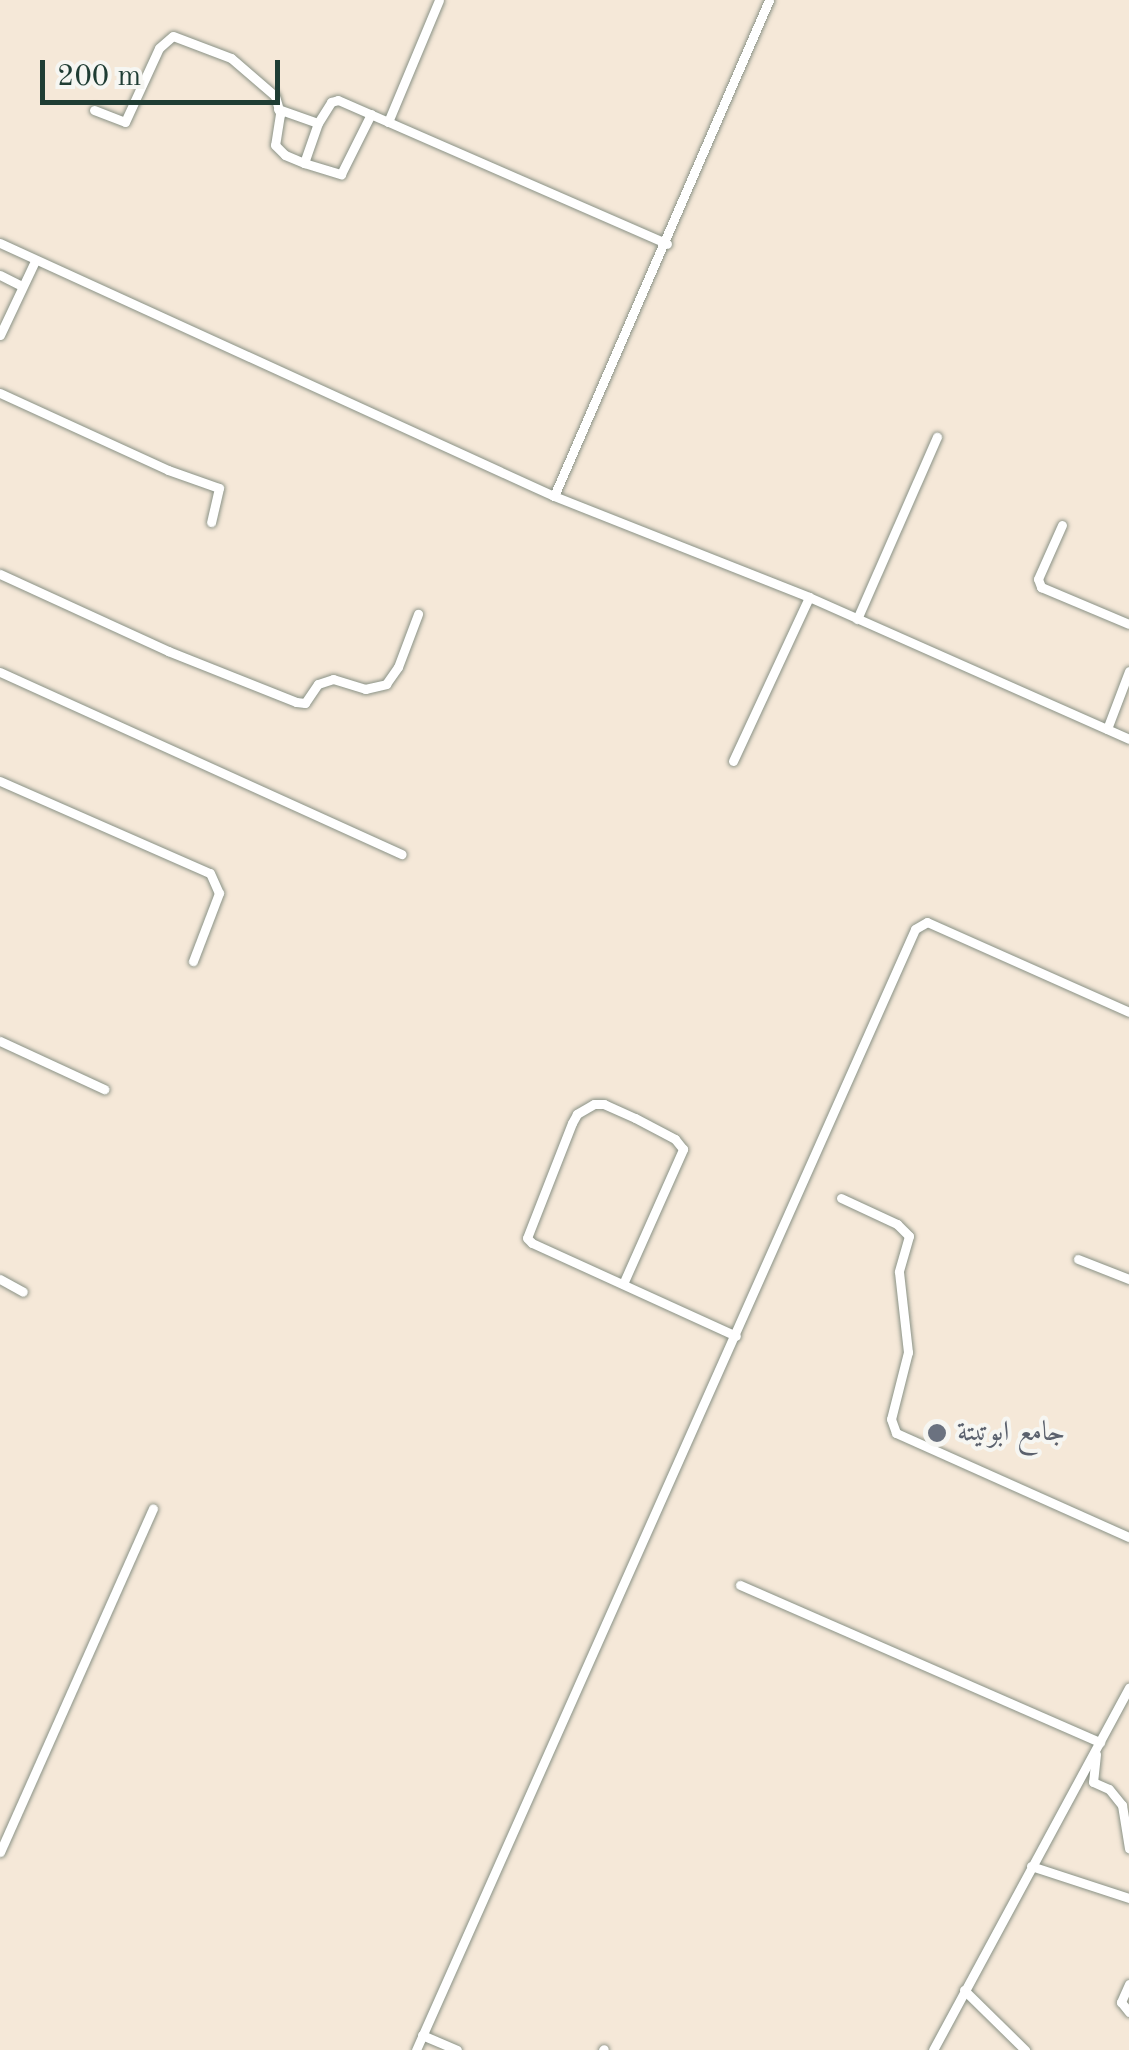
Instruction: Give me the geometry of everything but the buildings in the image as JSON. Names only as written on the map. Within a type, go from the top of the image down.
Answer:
[{"type":"street","points":[[388,122],[439,0]]},
{"type":"street","points":[[554,496],[667,244],[769,0]]},
{"type":"street","points":[[94,110],[124,122],[159,48],[172,36],[231,58],[276,96],[275,145],[304,163],[341,174],[371,114]]},
{"type":"street","points":[[304,163],[318,123],[331,102],[338,100],[667,244]]},
{"type":"street","points":[[278,110],[318,123]]},
{"type":"street","points":[[0,243],[554,496],[809,597],[1129,739]]},
{"type":"street","points":[[0,335],[35,260]]},
{"type":"street","points":[[0,275],[22,286]]},
{"type":"street","points":[[0,393],[168,470],[219,488],[211,522]]},
{"type":"street","points":[[857,619],[937,437]]},
{"type":"street","points":[[1062,525],[1038,579],[1041,587],[1129,624]]},
{"type":"street","points":[[0,574],[168,650],[296,702],[305,702],[318,684],[334,679],[365,690],[386,684],[398,667],[418,614]]},
{"type":"street","points":[[733,761],[809,597]]},
{"type":"street","points":[[0,672],[402,854]]},
{"type":"street","points":[[1106,729],[1129,672]]},
{"type":"street","points":[[0,781],[210,873],[219,893],[193,961]]},
{"type":"street","points":[[416,2050],[918,924],[927,922],[1129,1012]]},
{"type":"street","points":[[0,1041],[104,1089]]},
{"type":"street","points":[[624,1284],[682,1149],[675,1139],[635,1118],[604,1104],[594,1104],[576,1114],[527,1238],[624,1284],[736,1336]]},
{"type":"street","points":[[841,1198],[897,1224],[909,1236],[899,1272],[908,1352],[891,1419],[896,1433],[1129,1537]]},
{"type":"street","points":[[1078,1259],[1129,1280]]},
{"type":"street","points":[[0,1279],[23,1292]]},
{"type":"street","points":[[0,1852],[4,1833],[152,1509]]},
{"type":"street","points":[[740,1585],[1098,1746]]},
{"type":"street","points":[[933,2050],[1129,1688]]},
{"type":"street","points":[[1098,1746],[1092,1782],[1109,1789],[1122,1804],[1129,1848]]},
{"type":"street","points":[[1030,1866],[1129,1898]]},
{"type":"street","points":[[1129,1984],[1121,2002],[1129,2012]]},
{"type":"street","points":[[964,1990],[1025,2050]]},
{"type":"street","points":[[422,2035],[456,2050]]},
{"type":"place","name":"جامع ابوتيتة","points":[[937,1433]]}]
